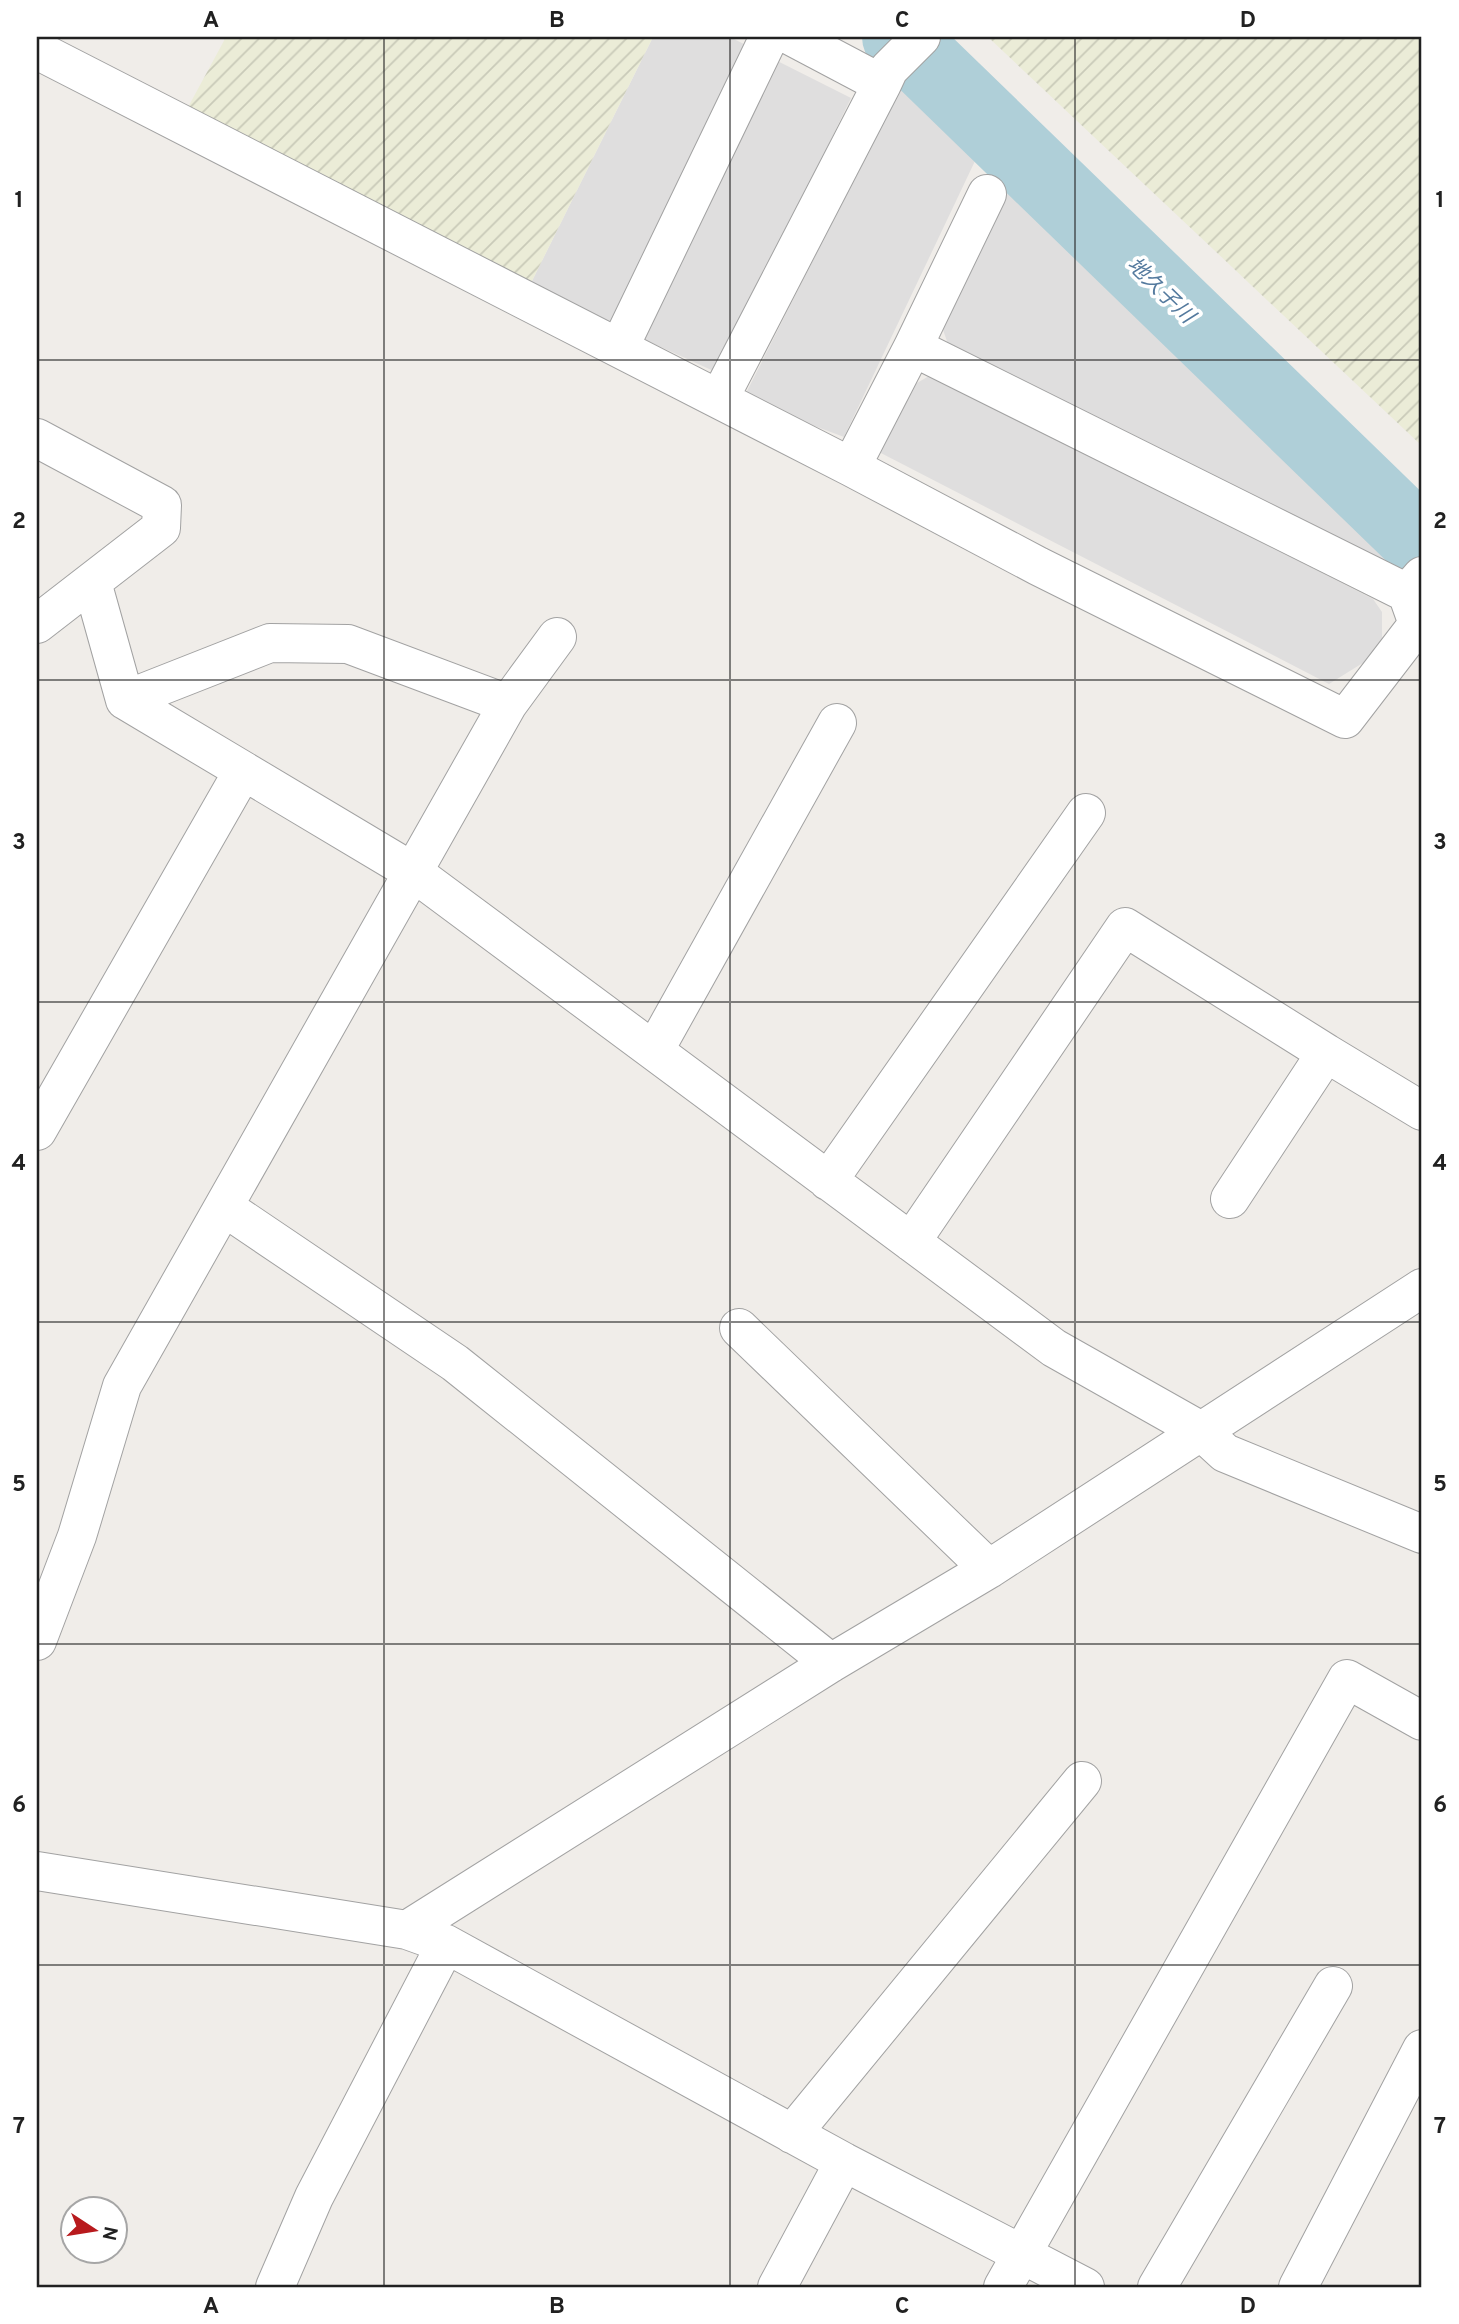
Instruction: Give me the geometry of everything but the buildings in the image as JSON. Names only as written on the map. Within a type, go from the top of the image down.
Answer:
[{"type":"street","points":[[45,37],[37,50],[851,467],[1038,566],[1345,719],[1418,624],[1415,584],[913,346]]},
{"type":"street","points":[[619,348],[769,37]]},
{"type":"street","points":[[793,37],[886,76]]},
{"type":"street","points":[[719,399],[886,76],[921,37]]},
{"type":"street","points":[[851,467],[987,194]]},
{"type":"street","points":[[37,438],[162,505],[161,528],[37,624]]},
{"type":"street","points":[[92,582],[125,700],[413,872],[1054,1348],[1201,1431],[1224,1453],[1422,1534]]},
{"type":"street","points":[[37,1641],[77,1536],[122,1386],[508,704],[557,637]]},
{"type":"street","points":[[125,700],[270,643],[348,644],[508,704]]},
{"type":"street","points":[[654,1051],[837,723]]},
{"type":"street","points":[[37,1131],[243,771]]},
{"type":"street","points":[[828,1181],[1086,813]]},
{"type":"street","points":[[911,1242],[1125,927],[1422,1111]]},
{"type":"street","points":[[1230,1199],[1326,1053]]},
{"type":"street","points":[[224,1207],[455,1363],[831,1663]]},
{"type":"street","points":[[407,1930],[831,1663],[989,1569],[1422,1288]]},
{"type":"street","points":[[739,1328],[989,1569]]},
{"type":"street","points":[[1003,2287],[1347,1679],[1422,1721]]},
{"type":"street","points":[[792,2134],[1082,1781]]},
{"type":"street","points":[[37,1871],[407,1930],[446,1944],[844,2162],[1085,2287]]},
{"type":"street","points":[[275,2287],[314,2197],[446,1944]]},
{"type":"street","points":[[1157,2287],[1333,1986]]},
{"type":"street","points":[[1298,2287],[1422,2049]]},
{"type":"street","points":[[777,2287],[844,2162]]},
{"type":"shaded area","points":[[653,37],[730,37],[851,98],[718,373],[529,287]]},
{"type":"shaded area","points":[[902,84],[975,161],[844,437],[743,399]]},
{"type":"shaded area","points":[[1008,191],[1254,415],[1411,571],[1410,575],[951,353],[940,321]]},
{"type":"shaded area","points":[[929,376],[1133,476],[1373,599],[1382,612],[1382,651],[1329,684],[877,451],[898,394]]},
{"type":"green space","points":[[226,37],[653,37],[529,287],[186,111]]},
{"type":"green space","points":[[988,37],[1422,37],[1422,446]]},
{"type":"waterway","name":"地久子川","points":[[899,37],[1422,544]]}]
